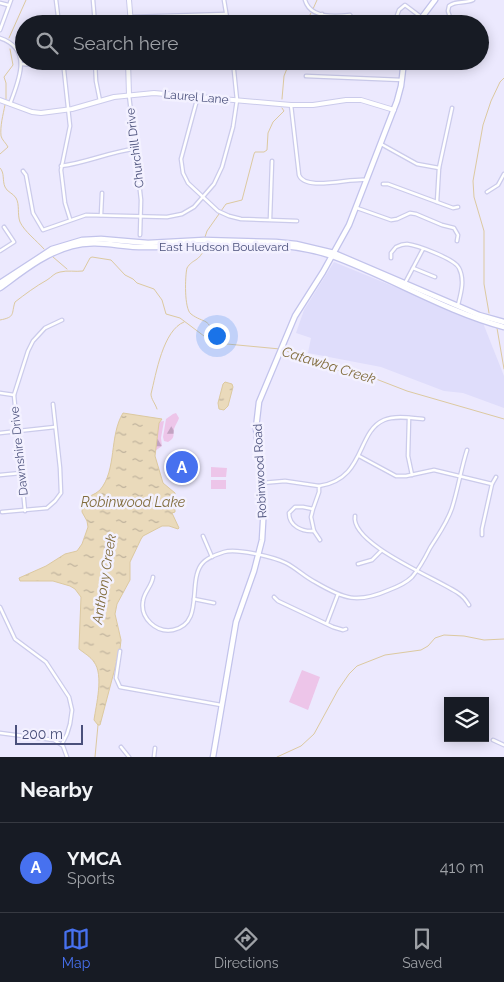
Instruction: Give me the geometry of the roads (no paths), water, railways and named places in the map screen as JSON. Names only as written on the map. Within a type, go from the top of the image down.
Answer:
[{"type":"main road","points":[[423,15],[435,0]]},
{"type":"main road","name":"Robinwood Road","points":[[213,757],[236,622],[259,556],[264,515],[256,418],[262,393],[297,311],[333,255],[357,208],[400,94],[403,70]]},
{"type":"main road","name":"East Hudson Boulevard","points":[[0,282],[52,249],[72,242],[93,239],[148,243],[204,240],[276,242],[296,244],[333,255],[456,307],[479,319],[504,326]]},
{"type":"main road","name":"East Hudson Boulevard","points":[[0,288],[48,255],[72,246],[94,243],[148,248],[203,245],[277,246],[296,247],[333,255]]},
{"type":"main road","name":"East Hudson Boulevard","points":[[456,307],[504,322]]},
{"type":"street","points":[[0,30],[11,0]]},
{"type":"street","points":[[56,0],[58,15]]},
{"type":"street","points":[[93,0],[94,15]]},
{"type":"street","points":[[129,0],[131,15]]},
{"type":"street","points":[[194,15],[226,14],[224,0]]},
{"type":"street","points":[[305,0],[306,5],[311,10],[330,15]]},
{"type":"street","points":[[449,15],[449,6],[454,3],[467,3],[473,0]]},
{"type":"street","points":[[0,2],[9,5]]},
{"type":"street","points":[[398,15],[405,5],[417,15]]},
{"type":"street","points":[[0,38],[15,47]]},
{"type":"street","points":[[10,104],[20,77],[21,70]]},
{"type":"street","points":[[64,70],[69,131],[61,166],[65,203],[70,219]]},
{"type":"street","points":[[95,70],[100,101]]},
{"type":"street","name":"Churchill Drive","points":[[128,70],[134,149],[140,191],[140,235]]},
{"type":"street","points":[[23,171],[26,175],[33,213],[43,230],[86,215],[167,217],[178,215],[194,207],[220,174],[238,100],[234,70]]},
{"type":"street","points":[[306,76],[402,80]]},
{"type":"street","name":"Laurel Lane","points":[[0,100],[36,113],[68,110],[114,96],[159,93],[291,105],[313,105],[346,100],[361,100],[394,110]]},
{"type":"street","points":[[198,96],[181,159],[181,166],[186,179],[218,210],[229,216],[241,219],[297,221]]},
{"type":"street","points":[[291,105],[299,175],[302,181],[368,180]]},
{"type":"street","points":[[438,202],[440,168],[452,108]]},
{"type":"street","points":[[381,144],[417,164],[440,168]]},
{"type":"street","points":[[61,166],[134,149]]},
{"type":"street","points":[[270,220],[272,161]]},
{"type":"street","points":[[487,192],[498,185],[504,175]]},
{"type":"street","points":[[383,184],[388,184],[453,208],[458,207]]},
{"type":"street","points":[[101,215],[102,193]]},
{"type":"street","points":[[357,208],[388,220],[397,220],[410,213],[421,215],[442,225],[454,228],[458,234],[457,241]]},
{"type":"street","points":[[0,251],[14,242],[4,227]]},
{"type":"street","points":[[391,258],[393,250],[400,245],[410,244],[454,261],[461,274],[462,284],[456,307]]},
{"type":"street","points":[[404,285],[423,249]]},
{"type":"street","points":[[413,268],[435,277]]},
{"type":"street","name":"Dawnshire Drive","points":[[25,511],[14,395],[33,341],[45,328],[62,320]]},
{"type":"street","points":[[0,393],[14,395]]},
{"type":"street","points":[[2,512],[47,508],[60,493],[61,477],[53,404]]},
{"type":"street","points":[[262,483],[285,481],[320,486],[332,482],[343,476],[351,468],[372,430],[379,422],[388,418],[423,419]]},
{"type":"street","points":[[409,418],[408,456],[412,475]]},
{"type":"street","points":[[0,433],[55,427]]},
{"type":"street","points":[[154,577],[144,596],[142,605],[145,616],[156,627],[171,630],[183,626],[192,615],[199,569],[212,557],[229,551],[286,563],[313,581],[347,598],[360,599],[374,596],[405,582],[417,570],[448,517],[467,450]]},
{"type":"street","points":[[359,456],[396,476],[412,475],[434,470],[492,484]]},
{"type":"street","points":[[0,475],[21,472]]},
{"type":"street","points":[[482,535],[492,484],[496,477]]},
{"type":"street","points":[[320,486],[320,492],[311,517],[314,531],[320,540]]},
{"type":"street","points":[[313,509],[295,507],[289,513],[289,519],[293,525],[314,531]]},
{"type":"street","points":[[355,516],[355,523],[381,551],[399,559],[457,592],[469,605]]},
{"type":"street","points":[[203,536],[212,557]]},
{"type":"street","points":[[358,564],[372,560],[381,551]]},
{"type":"street","points":[[326,624],[338,594]]},
{"type":"street","points":[[274,597],[278,601],[326,624],[342,630],[346,629]]},
{"type":"street","points":[[194,599],[214,603]]},
{"type":"street","points":[[0,607],[13,636],[46,662],[69,697],[72,707],[71,717],[68,731],[62,744]]},
{"type":"street","points":[[120,651],[116,678],[120,687],[223,705]]},
{"type":"street","points":[[0,733],[50,739],[62,744],[66,750],[67,757]]},
{"type":"street","points":[[493,740],[504,746]]},
{"type":"street","points":[[121,747],[128,757]]},
{"type":"street","points":[[154,757],[155,748]]},
{"type":"water","points":[[225,382],[232,384],[233,387],[228,406],[224,410],[219,409],[218,403]]},
{"type":"water","name":"Robinwood Lake","points":[[123,413],[162,419],[159,423],[155,456],[163,483],[175,493],[175,512],[172,513],[179,528],[162,526],[143,536],[130,562],[130,580],[117,604],[115,614],[121,640],[120,649],[100,725],[98,725],[94,720],[99,690],[99,674],[91,658],[79,649],[81,597],[70,586],[53,581],[20,581],[19,578],[46,566],[65,554],[77,551],[82,544],[88,527],[82,512],[83,500],[98,492],[105,482],[109,473],[116,432]]},
{"type":"waterway","points":[[19,15],[26,0]]},
{"type":"waterway","points":[[313,9],[317,0]]},
{"type":"waterway","points":[[9,38],[15,25]]},
{"type":"waterway","points":[[6,99],[4,77],[13,65],[10,49]]},
{"type":"waterway","points":[[282,99],[286,70]]},
{"type":"waterway","points":[[489,313],[484,284],[484,231],[474,197],[473,181],[483,125],[491,101],[500,82],[504,78]]},
{"type":"waterway","points":[[0,154],[8,147],[1,136],[1,124],[5,105]]},
{"type":"waterway","points":[[221,211],[226,204],[242,200],[254,154],[255,152],[267,150],[268,133],[273,122],[284,111],[282,108]]},
{"type":"waterway","points":[[0,168],[5,187],[15,196],[17,201],[22,226],[44,249]]},
{"type":"waterway","points":[[205,237],[219,214]]},
{"type":"waterway","points":[[205,247],[200,256],[187,268],[186,299],[191,314],[208,324],[212,338]]},
{"type":"waterway","points":[[53,257],[67,269]]},
{"type":"waterway","name":"Catawba Creek","points":[[0,320],[11,316],[15,302],[34,288],[55,274],[66,271],[83,271],[92,257],[111,260],[125,275],[137,283],[154,289],[162,300],[166,314],[180,318],[204,336],[227,344],[280,349]]},
{"type":"waterway","name":"Anthony Creek","points":[[157,409],[151,394],[158,365],[171,334],[184,322]]},
{"type":"waterway","points":[[497,328],[504,369]]},
{"type":"waterway","name":"Catawba Creek","points":[[284,350],[327,368],[376,379],[407,391],[504,419]]},
{"type":"waterway","points":[[277,757],[301,746],[314,734],[338,690],[357,666],[385,655],[421,650],[428,646],[435,638],[444,635],[484,640],[504,639]]},
{"type":"waterway","name":"Anthony Creek","points":[[95,757],[98,725]]},
{"type":"place","name":"YMCA","points":[[182,467]]}]
